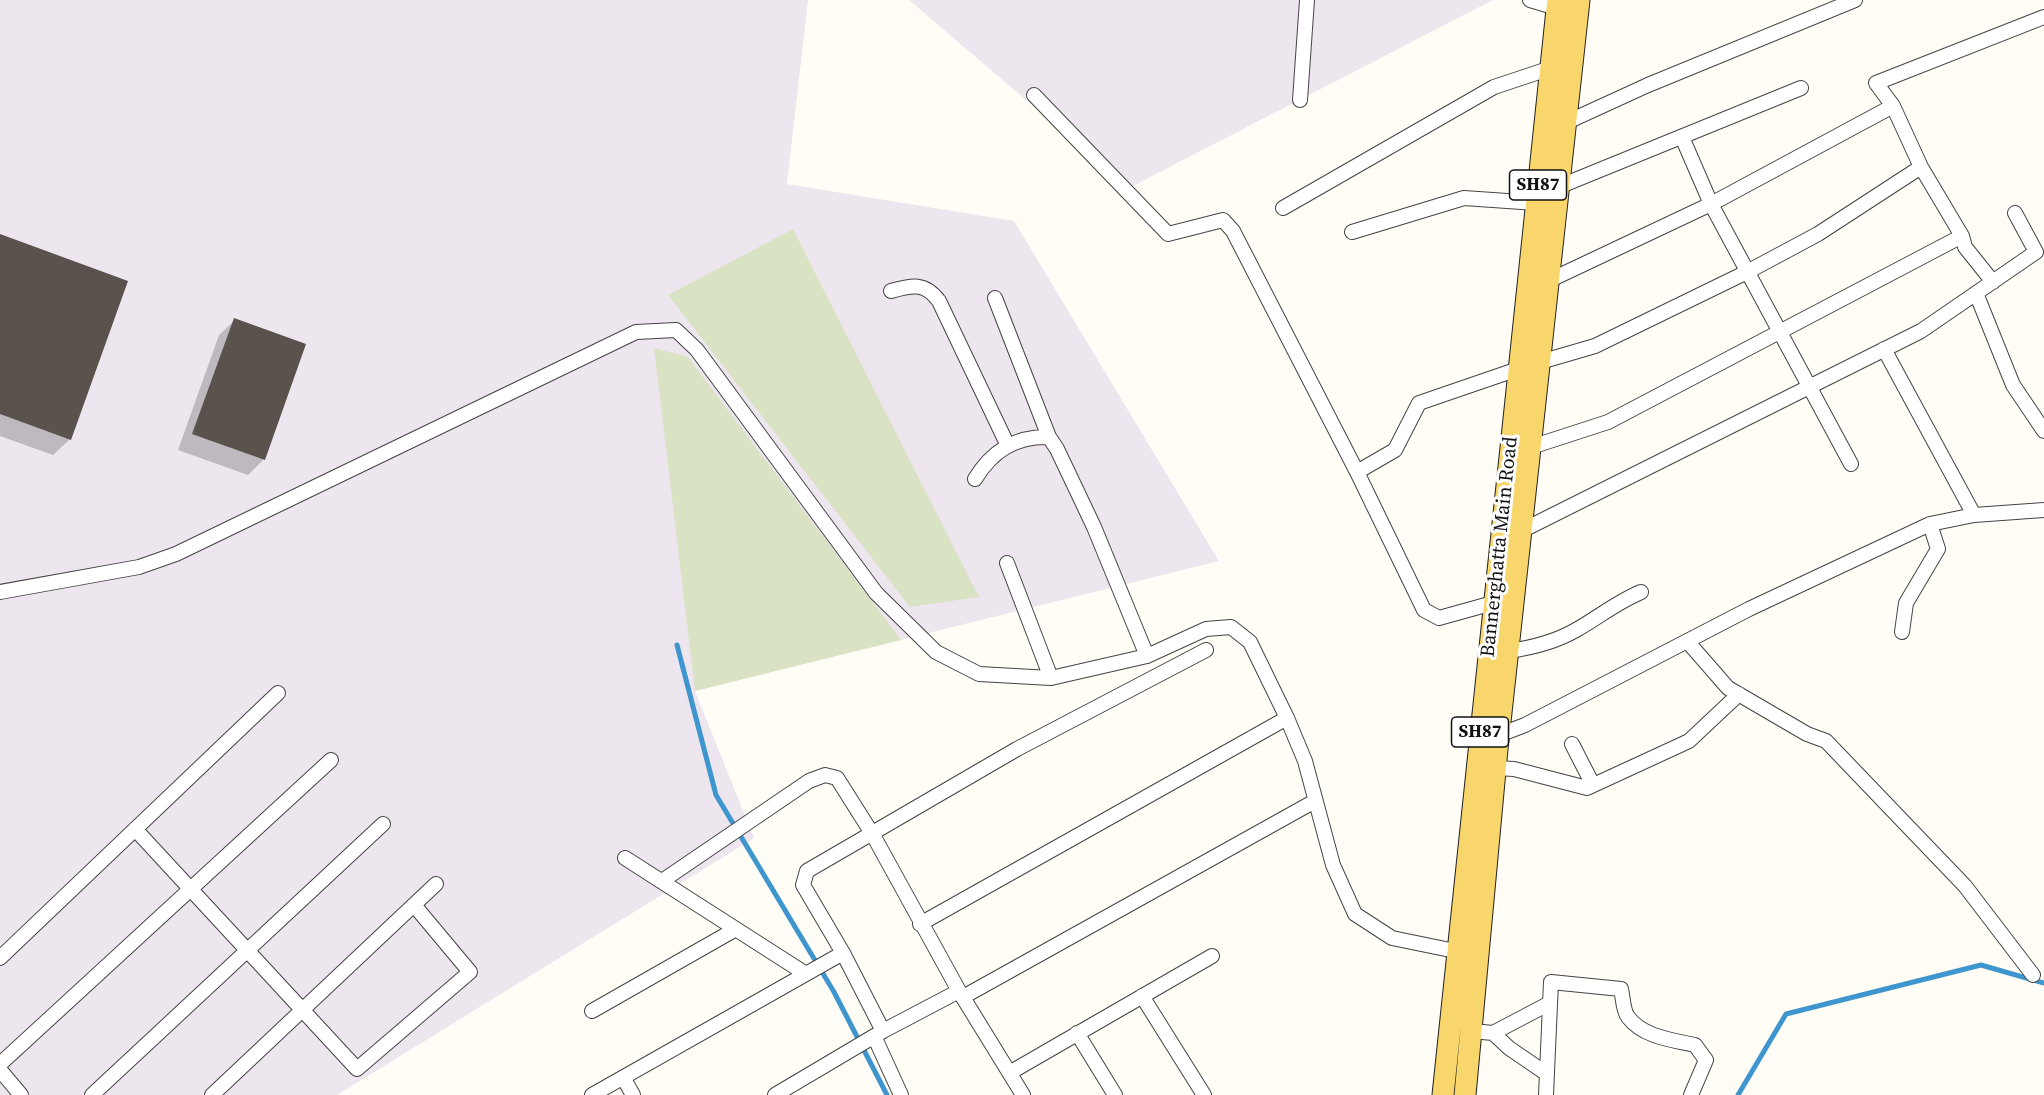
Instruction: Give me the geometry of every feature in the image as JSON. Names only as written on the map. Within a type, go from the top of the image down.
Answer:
[{"type":"main road","name":"Bannerghatta Main Road","points":[[1443,1095],[1457,952],[1490,733],[1493,603],[1551,68],[1571,2]]},
{"type":"main road","points":[[1465,1095],[1482,1032],[1479,954],[1496,768],[1490,733],[1509,651],[1523,530],[1565,123],[1571,2]]},
{"type":"street","points":[[1299,100],[1308,0]]},
{"type":"street","points":[[1530,0],[1571,2]]},
{"type":"street","points":[[1565,123],[1648,85],[1855,0]]},
{"type":"street","points":[[1993,282],[1965,247],[1962,236],[1921,167],[1893,106],[1876,82],[2044,17]]},
{"type":"street","points":[[1283,208],[1494,87],[1551,68]]},
{"type":"street","points":[[1558,187],[1801,88]]},
{"type":"street","points":[[1034,95],[1168,234],[1223,220],[1233,231],[1357,472],[1424,610],[1439,618],[1493,603]]},
{"type":"street","points":[[1548,281],[1579,264],[1711,204],[1893,106]]},
{"type":"street","points":[[1682,137],[1711,204],[1851,464]]},
{"type":"street","points":[[1540,363],[1595,346],[1747,272],[1818,234],[1921,167]]},
{"type":"street","points":[[1352,232],[1464,198],[1536,203]]},
{"type":"street","points":[[1523,530],[1934,323],[1993,282],[2041,255],[2015,213]]},
{"type":"street","points":[[1531,447],[1608,422],[1962,236]]},
{"type":"street","points":[[891,291],[914,284],[924,286],[939,301],[1008,446]]},
{"type":"street","points":[[1976,293],[2013,385],[2044,431]]},
{"type":"street","points":[[995,298],[1048,437],[1058,448],[1094,526],[1148,656]]},
{"type":"street","points":[[0,592],[139,567],[176,554],[636,332],[676,330],[697,350],[876,593],[936,652],[979,674],[1051,678],[1148,656],[1206,629],[1231,627],[1250,642],[1287,718],[1305,760],[1333,865],[1355,914],[1392,938],[1457,952],[1479,954]]},
{"type":"street","points":[[1884,349],[1974,515]]},
{"type":"street","points":[[1357,472],[1395,450],[1419,403],[1518,369]]},
{"type":"street","points":[[975,479],[987,460],[1008,446],[1034,436],[1048,437]]},
{"type":"street","points":[[1490,733],[1525,725],[1749,609],[1930,524],[1974,515],[2044,510]]},
{"type":"street","points":[[1902,632],[1906,603],[1938,549],[1930,524]]},
{"type":"street","points":[[1007,563],[1051,678]]},
{"type":"street","points":[[1509,651],[1526,648],[1575,631],[1618,601],[1641,592]]},
{"type":"street","points":[[1687,641],[1728,688],[1807,735],[1826,741],[1965,886],[2033,975]]},
{"type":"street","points":[[901,1095],[879,1034],[843,953],[803,885],[807,871],[873,835],[1017,749],[1206,650]]},
{"type":"street","points":[[0,958],[278,693]]},
{"type":"street","points":[[1496,768],[1514,769],[1587,788],[1689,741],[1739,694]]},
{"type":"street","points":[[920,924],[1287,718]]},
{"type":"street","points":[[1572,744],[1593,785]]},
{"type":"street","points":[[0,1064],[331,760]]},
{"type":"street","points":[[662,881],[809,781],[825,776],[837,778],[873,835],[920,924],[961,994],[1011,1072],[1023,1095]]},
{"type":"street","points":[[775,1095],[879,1034],[961,994],[1315,801]]},
{"type":"street","points":[[92,1095],[383,824]]},
{"type":"street","points":[[135,830],[357,1069],[470,972],[414,905]]},
{"type":"street","points":[[625,858],[806,974]]},
{"type":"street","points":[[213,1095],[436,884]]},
{"type":"street","points":[[592,1011],[735,929]]},
{"type":"street","points":[[592,1095],[624,1079],[843,953]]},
{"type":"street","points":[[1011,1072],[1212,956]]},
{"type":"street","points":[[1546,1095],[1551,982],[1621,989],[1627,1016],[1637,1026],[1653,1035],[1695,1045],[1706,1060],[1690,1095]]},
{"type":"street","points":[[1142,996],[1204,1095]]},
{"type":"street","points":[[1482,1032],[1550,1003]]},
{"type":"street","points":[[1482,1032],[1547,1074]]},
{"type":"street","points":[[1077,1033],[1115,1095]]},
{"type":"street","points":[[0,1070],[21,1095]]},
{"type":"street","points":[[624,1079],[633,1095]]},
{"type":"shaded area","points":[[0,0],[808,0],[787,184],[1014,221],[1219,561],[695,691],[754,838],[337,1095],[0,1095]]},
{"type":"shaded area","points":[[909,0],[1493,0],[1129,188]]},
{"type":"green space","points":[[793,229],[979,597],[910,607],[668,295]]},
{"type":"green space","points":[[654,348],[688,357],[901,640],[695,691]]},
{"type":"building","points":[[0,234],[128,281],[71,440],[0,414]]},
{"type":"building","points":[[234,318],[306,344],[265,460],[192,434]]},
{"type":"waterway","points":[[677,645],[716,795],[834,992],[887,1095]]},
{"type":"waterway","points":[[1738,1095],[1786,1014],[1981,965],[2044,983]]}]
